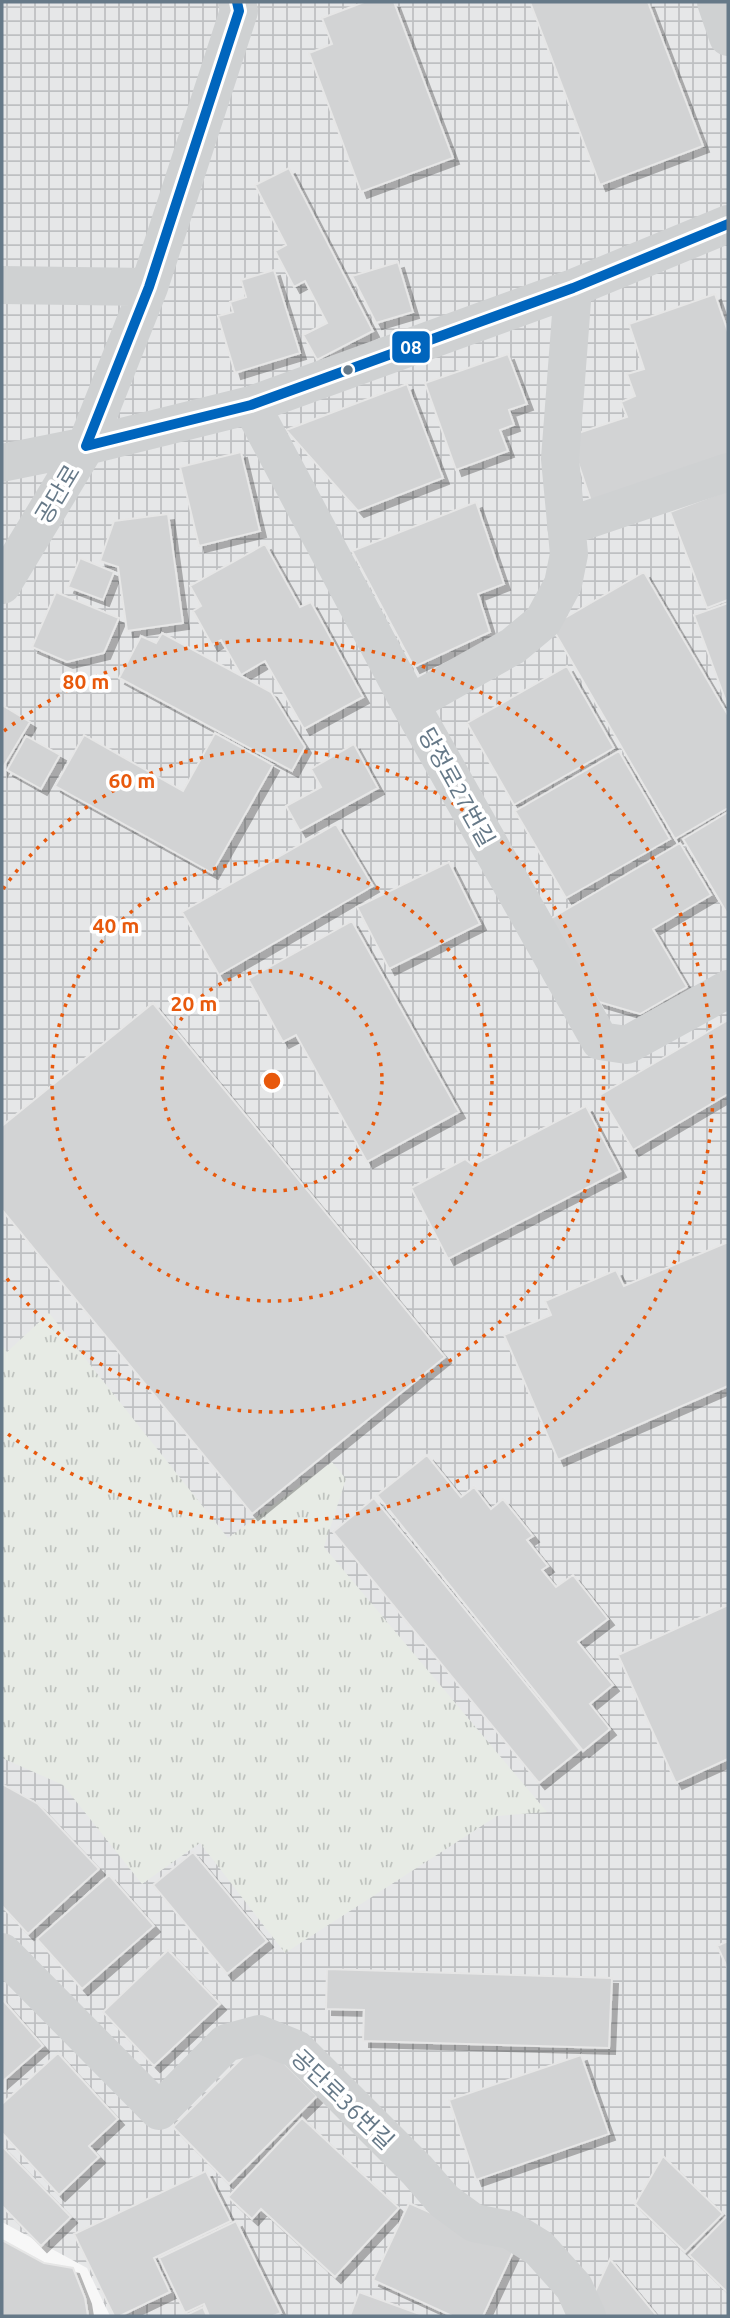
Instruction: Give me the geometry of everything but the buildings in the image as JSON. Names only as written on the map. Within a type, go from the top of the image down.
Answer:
[{"type":"street","name":"공단로","points":[[2,585],[86,446],[149,287],[239,11],[237,2]]},
{"type":"street","points":[[716,2],[728,37]]},
{"type":"street","points":[[2,463],[86,446],[251,404],[573,288],[728,224]]},
{"type":"street","points":[[2,285],[149,287]]},
{"type":"street","points":[[410,704],[513,646],[543,621],[563,584],[569,554],[560,459],[573,288]]},
{"type":"street","name":"당정로27번길","points":[[251,404],[410,704],[600,1041],[627,1045],[728,989]]},
{"type":"street","points":[[566,527],[728,472]]},
{"type":"street","name":"공단로36번길","points":[[2,1952],[159,2111],[226,2043],[258,2034],[296,2049],[417,2170],[444,2201],[474,2223],[510,2230],[539,2248],[574,2287],[587,2316]]},
{"type":"shaded area","points":[[2,2],[728,2],[728,2316],[110,2316],[87,2268],[2,2222]]},
{"type":"green space","points":[[49,1313],[228,1538],[332,1462],[346,1479],[324,1547],[547,1812],[497,1816],[285,1953],[200,1843],[142,1884],[63,1785],[2,1758],[2,1345],[7,1352]]},
{"type":"transit line","name":"08","points":[[86,446],[149,287],[239,11],[237,2]]},
{"type":"transit line","name":"08","points":[[86,446],[251,405],[573,288],[728,224]]}]
